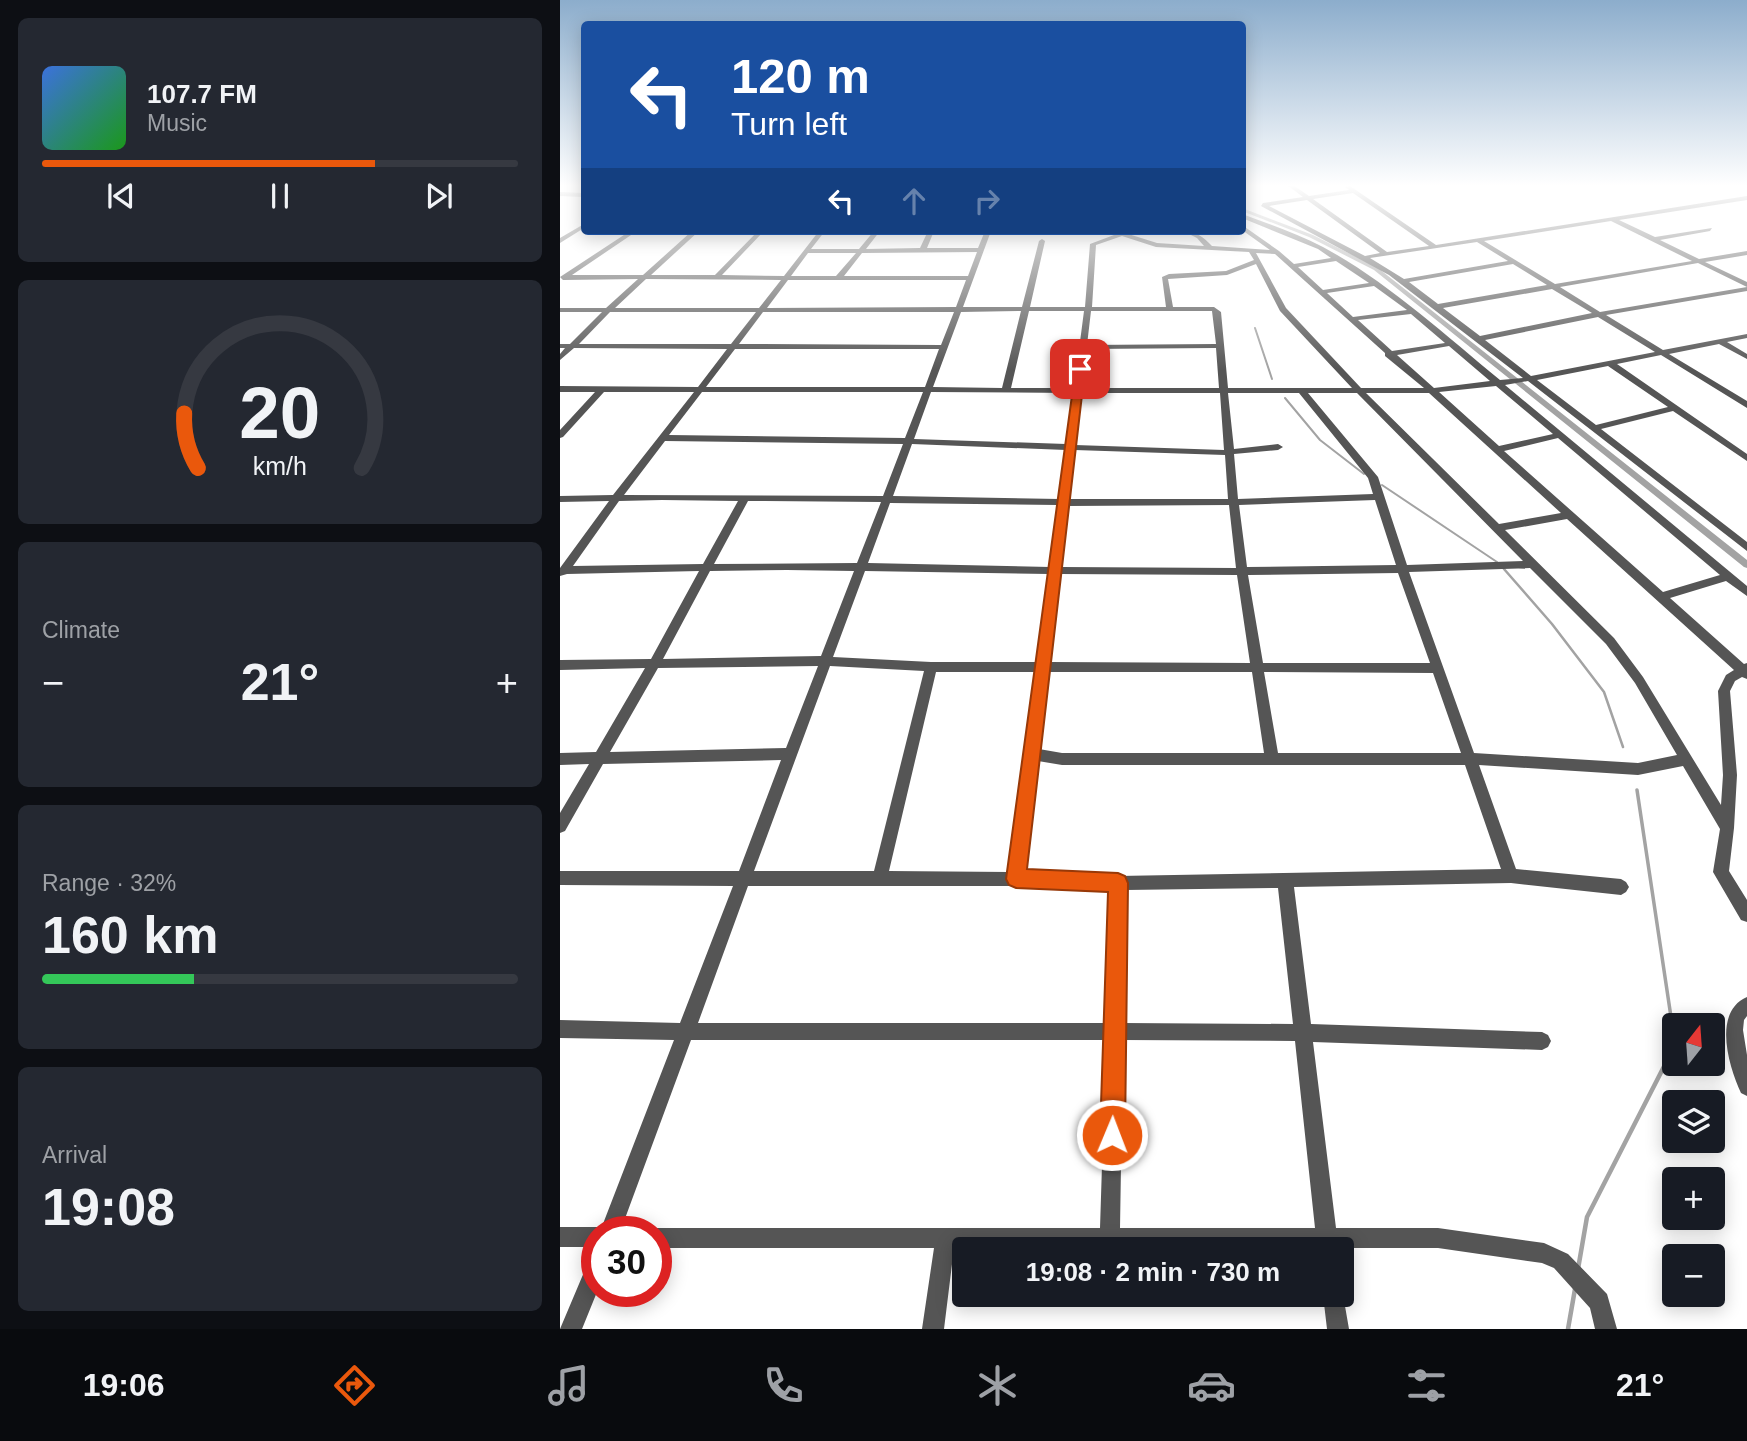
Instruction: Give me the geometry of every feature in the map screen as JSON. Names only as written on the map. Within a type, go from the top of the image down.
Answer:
[{"type":"street","points":[[562,278],[609,247]]},
{"type":"street","points":[[560,358],[608,310],[679,247]]},
{"type":"street","points":[[716,278],[746,247]]},
{"type":"street","points":[[562,573],[617,497],[810,247]]},
{"type":"street","points":[[838,278],[865,247]]},
{"type":"street","points":[[616,1216],[788,754],[982,247]]},
{"type":"street","points":[[1006,390],[1040,247]]},
{"type":"street","points":[[1016,879],[1094,247]]},
{"type":"street","points":[[1192,247],[1255,256],[1277,252]]},
{"type":"street","points":[[1270,247],[1745,670],[1730,678],[1724,691],[1730,775],[1721,872],[1747,914]]},
{"type":"street","points":[[1315,247],[1339,259],[1412,312],[1502,384],[1747,592]]},
{"type":"street","points":[[1347,247],[1367,257],[1439,306],[1526,380],[1595,428],[1747,547]]},
{"type":"street","points":[[1376,247],[1386,254]]},
{"type":"street","points":[[1367,257],[1428,247]]},
{"type":"street","points":[[1489,247],[1747,405]]},
{"type":"street","points":[[1672,247],[1747,287]]},
{"type":"street","points":[[807,251],[981,250]]},
{"type":"street","points":[[1439,306],[1747,253]]},
{"type":"street","points":[[1170,308],[1164,278],[1173,275],[1227,273],[1255,256]]},
{"type":"street","points":[[1255,256],[1283,309],[1360,392],[1610,641],[1639,680],[1727,828]]},
{"type":"street","points":[[1293,266],[1339,259]]},
{"type":"street","points":[[1404,281],[1514,262]]},
{"type":"street","points":[[562,278],[970,278]]},
{"type":"street","points":[[1322,292],[1376,284]]},
{"type":"street","points":[[1479,340],[1747,287]]},
{"type":"street","points":[[560,310],[1214,309],[1217,312],[1233,503],[1272,759]]},
{"type":"street","points":[[1351,320],[1412,312]]},
{"type":"street","points":[[560,389],[1429,391],[1526,380],[1747,336]]},
{"type":"street","points":[[1720,341],[1747,357]]},
{"type":"street","points":[[1388,354],[1450,344]]},
{"type":"street","points":[[560,346],[942,347]]},
{"type":"street","points":[[1082,347],[1218,346]]},
{"type":"street","points":[[1610,363],[1747,458]]},
{"type":"street","points":[[560,435],[601,390]]},
{"type":"street","points":[[1302,392],[1373,477],[1511,876]]},
{"type":"street","points":[[1595,428],[1675,408]]},
{"type":"street","points":[[1496,450],[1559,435]]},
{"type":"street","points":[[663,438],[908,441],[1229,453],[1278,447]]},
{"type":"street","points":[[560,507],[617,497]]},
{"type":"street","points":[[560,499],[886,497],[1233,503],[1380,497]]},
{"type":"street","points":[[560,826],[654,664],[744,498]]},
{"type":"street","points":[[1497,528],[1569,515]]},
{"type":"street","points":[[562,573],[859,567],[1055,571],[1403,570],[1533,564]]},
{"type":"street","points":[[1661,597],[1729,576]]},
{"type":"street","points":[[560,665],[825,661],[931,667],[1438,668]]},
{"type":"street","points":[[880,879],[931,667]]},
{"type":"street","points":[[560,759],[788,754]]},
{"type":"street","points":[[1032,754],[1062,759],[1470,759],[1638,769],[1687,759]]},
{"type":"street","points":[[560,878],[1016,879],[1118,883],[1511,876],[1621,887]]},
{"type":"street","points":[[1285,879],[1327,1237]]},
{"type":"street","points":[[1110,1237],[1118,883]]},
{"type":"street","points":[[1747,1006],[1741,1008],[1734,1020],[1735,1039],[1747,1087]]},
{"type":"street","points":[[560,1029],[686,1032],[1396,1033],[1542,1041]]},
{"type":"street","points":[[560,1237],[581,1237]]},
{"type":"street","points":[[672,1238],[952,1240]]},
{"type":"street","points":[[1354,1243],[1437,1238],[1544,1253],[1561,1261],[1599,1302],[1606,1329]]},
{"type":"street","points":[[933,1329],[946,1240]]},
{"type":"street","points":[[571,1329],[581,1304]]},
{"type":"street","points":[[1335,1307],[1338,1329]]},
{"type":"waterway","points":[[1333,247],[1376,269],[1747,565]]},
{"type":"waterway","points":[[1255,328],[1272,379]]},
{"type":"waterway","points":[[1285,398],[1320,440],[1364,474]]},
{"type":"waterway","points":[[1382,485],[1497,562]]},
{"type":"waterway","points":[[1504,569],[1552,624],[1604,692],[1623,747]]},
{"type":"waterway","points":[[1637,790],[1670,1013]]},
{"type":"waterway","points":[[1578,1269],[1587,1217],[1662,1070]]},
{"type":"waterway","points":[[1568,1329],[1575,1289]]},
{"type":"route","points":[[1080,369],[1016,879],[1118,883],[1112,1135]]}]
